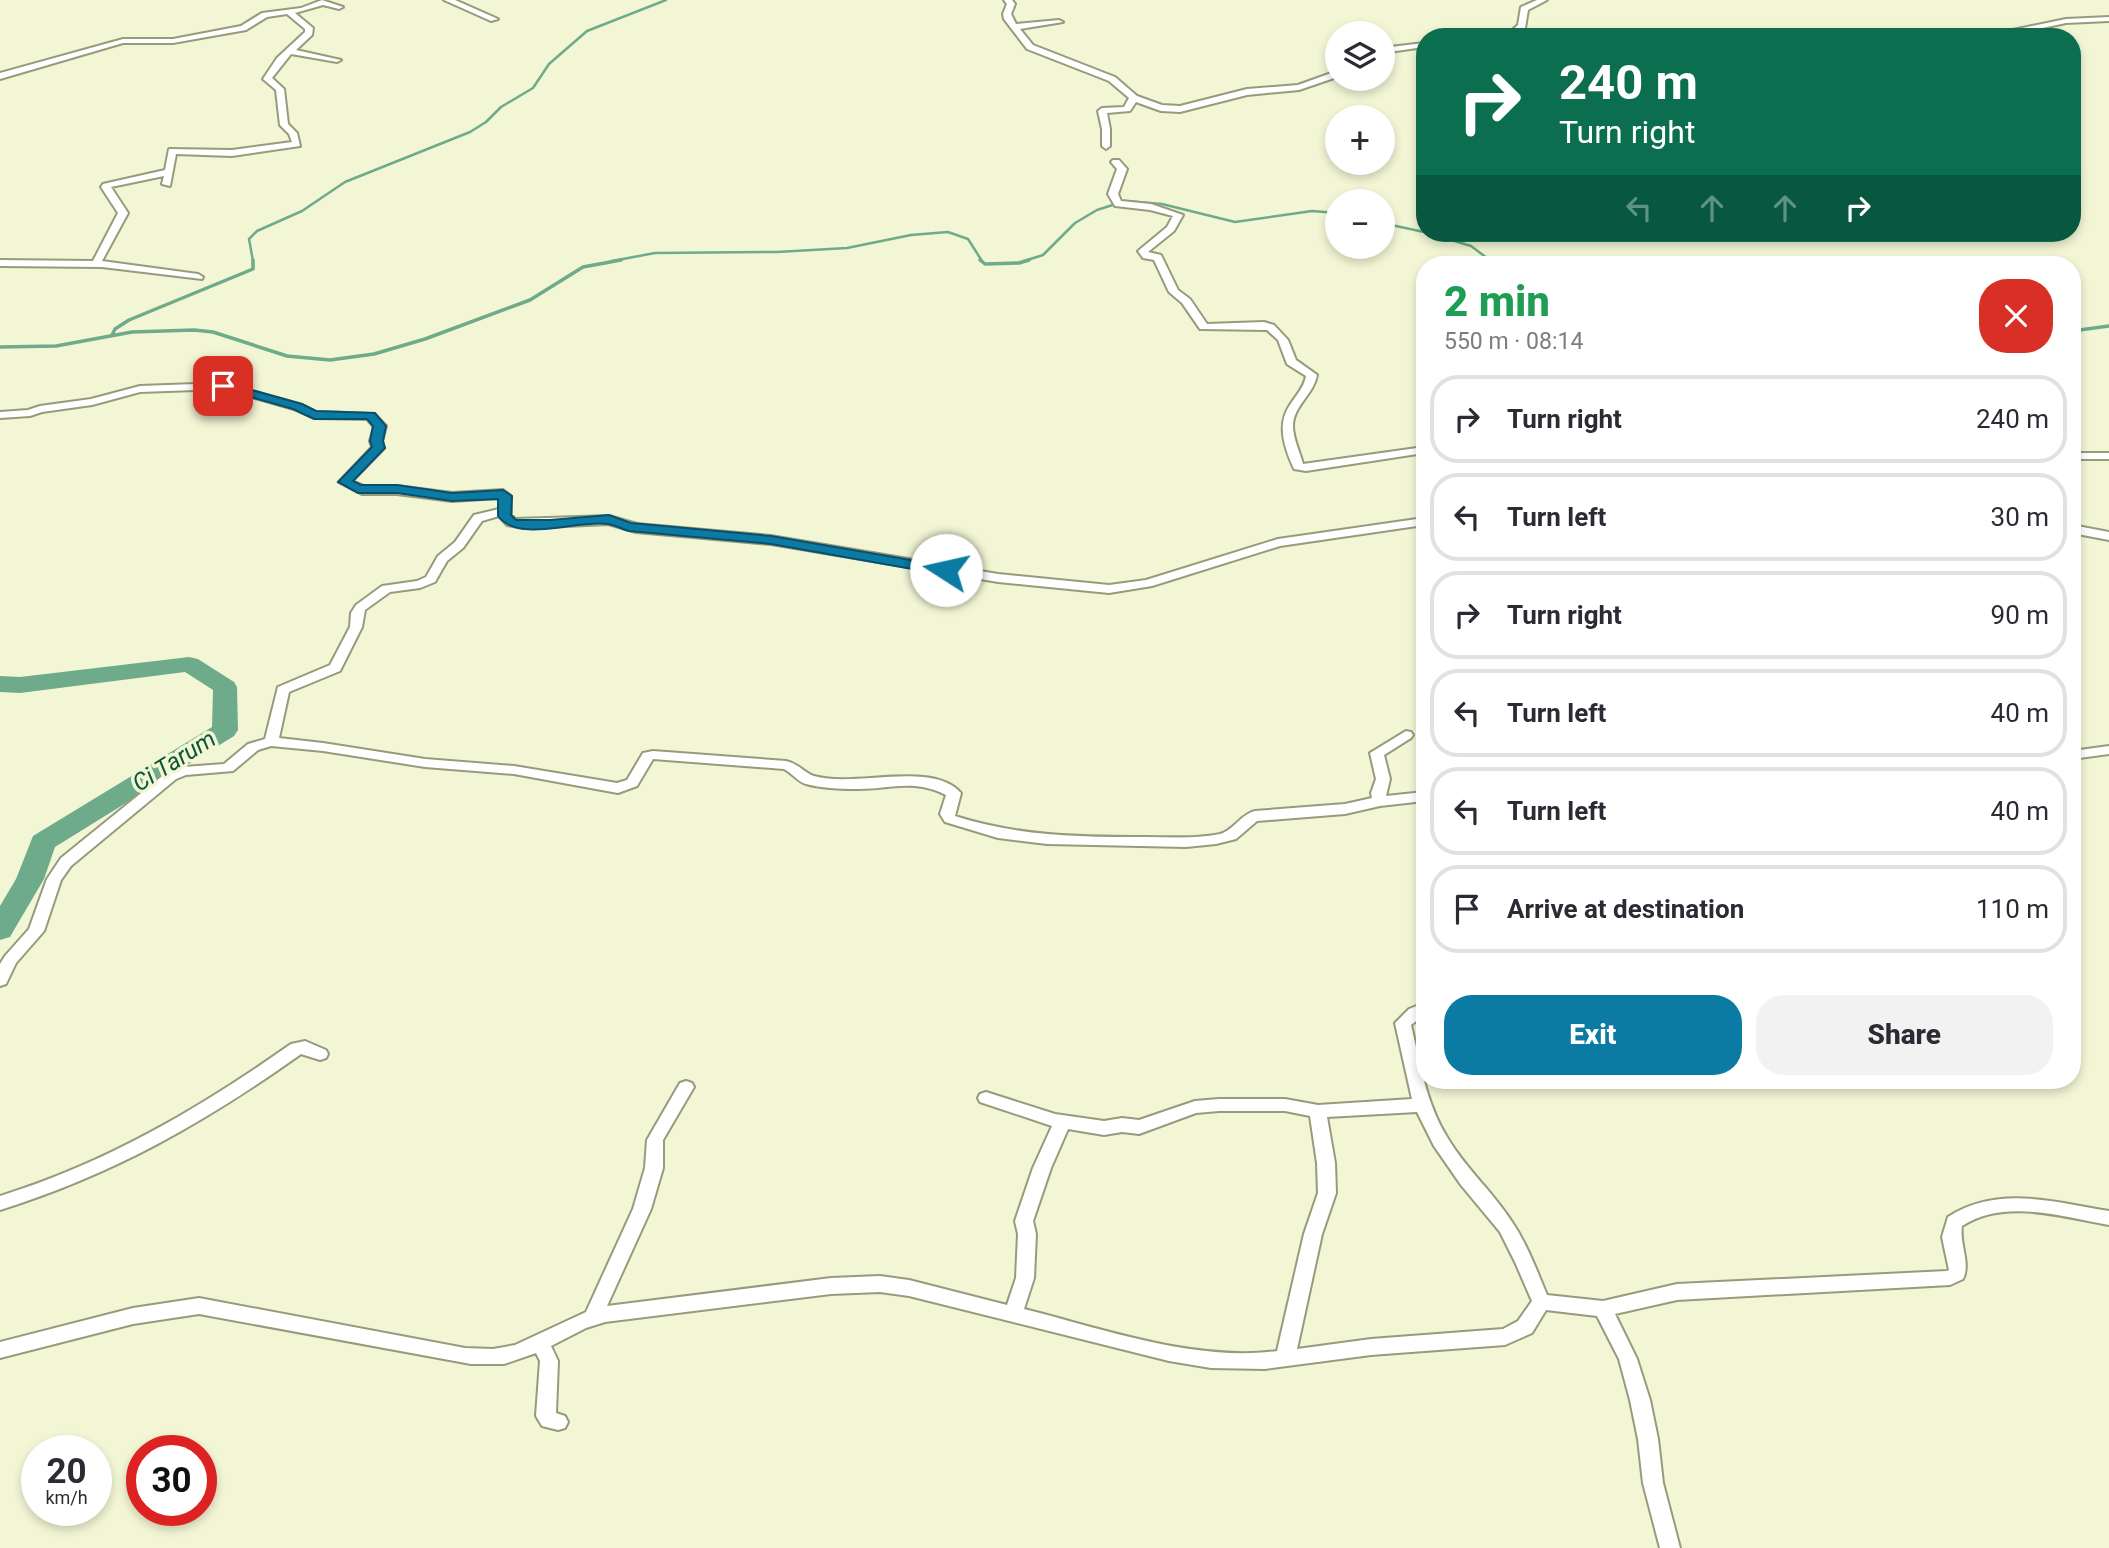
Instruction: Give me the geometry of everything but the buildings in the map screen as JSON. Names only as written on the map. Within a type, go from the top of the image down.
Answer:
[{"type":"street","points":[[448,0],[494,19]]},
{"type":"street","points":[[1008,0],[1011,7],[1007,15],[1030,47],[1112,79],[1134,98],[1158,108],[1180,109],[1237,94],[1299,88],[1325,78]]},
{"type":"street","points":[[1519,28],[1524,9],[1543,0]]},
{"type":"street","points":[[0,76],[123,41],[139,39],[162,43],[243,28],[265,15],[289,12],[326,1],[339,7]]},
{"type":"street","points":[[167,184],[172,151],[232,153],[297,144],[293,132],[284,124],[286,118],[279,97],[280,89],[267,79],[275,66],[309,33],[309,28],[289,12]]},
{"type":"street","points":[[2032,28],[2066,21],[2109,19]]},
{"type":"street","points":[[1015,27],[1059,22]]},
{"type":"street","points":[[1395,49],[1416,46]]},
{"type":"street","points":[[290,51],[337,60]]},
{"type":"street","points":[[1106,146],[1107,129],[1102,111],[1127,109],[1134,98]]},
{"type":"street","points":[[1116,162],[1122,169],[1113,194],[1118,204],[1152,207],[1178,215],[1171,229],[1143,251],[1146,256],[1158,257],[1174,292],[1186,301],[1204,327],[1264,325],[1272,328],[1289,349],[1291,362],[1312,375],[1305,395],[1288,421],[1289,442],[1295,452],[1298,467],[1416,451]]},
{"type":"street","points":[[99,264],[124,214],[106,187],[108,184],[168,172]]},
{"type":"street","points":[[0,263],[99,264],[198,277]]},
{"type":"street","points":[[0,415],[30,413],[40,409],[92,402],[141,389],[230,387],[298,407],[314,415],[370,415],[380,426],[376,441],[379,448],[346,480],[346,483],[355,488],[397,489],[452,497],[503,494],[503,512],[507,519],[516,524],[609,520],[636,528],[771,540],[998,578],[1109,589],[1148,583],[1278,543],[1416,522]]},
{"type":"street","points":[[2081,456],[2109,456]]},
{"type":"street","points":[[271,742],[283,690],[337,666],[358,624],[356,614],[360,608],[387,589],[420,584],[431,579],[442,559],[459,545],[478,518],[503,512]]},
{"type":"street","points":[[2081,531],[2109,536]]},
{"type":"street","points":[[1380,801],[1378,793],[1383,787],[1383,780],[1377,753],[1406,735]]},
{"type":"street","points":[[0,980],[10,960],[36,931],[54,880],[66,862],[171,776],[184,771],[228,768],[253,747],[271,742],[425,763],[514,770],[618,788],[631,785],[648,756],[653,755],[786,765],[807,779],[853,785],[888,781],[932,782],[954,793],[947,814],[950,819],[983,831],[1062,841],[1192,844],[1231,836],[1250,818],[1416,798]]},
{"type":"street","points":[[2081,754],[2109,750]]},
{"type":"street","points":[[1416,1013],[1403,1023],[1416,1079]]},
{"type":"street","points":[[0,1203],[127,1156],[238,1088],[297,1048],[305,1047],[320,1054]]},
{"type":"street","points":[[593,1316],[646,1200],[654,1168],[655,1140],[687,1087]]},
{"type":"street","points":[[1418,1089],[1422,1105],[1448,1154],[1506,1227],[1541,1302]]},
{"type":"street","points":[[986,1098],[1062,1122],[1104,1128],[1122,1125],[1139,1127],[1195,1107],[1219,1105],[1285,1105],[1318,1111],[1422,1105]]},
{"type":"street","points":[[1285,1359],[1313,1234],[1327,1193],[1326,1163],[1318,1111]]},
{"type":"street","points":[[1013,1314],[1025,1278],[1027,1234],[1024,1221],[1042,1168],[1062,1122]]},
{"type":"street","points":[[1541,1302],[1603,1309],[1676,1292],[1950,1278],[1957,1274],[1958,1270],[1951,1237],[1954,1222],[1987,1208],[2036,1204],[2109,1218]]},
{"type":"street","points":[[0,1350],[151,1313],[199,1306],[460,1355],[500,1357],[593,1316],[831,1286],[880,1284],[1191,1357],[1248,1362],[1371,1347],[1505,1337],[1525,1327],[1541,1302]]},
{"type":"street","points":[[1603,1309],[1628,1359],[1640,1400],[1653,1483],[1670,1548]]},
{"type":"street","points":[[540,1341],[549,1361],[546,1416],[549,1420],[558,1422]]},
{"type":"waterway","points":[[253,261],[249,239],[257,231],[302,211],[345,182],[470,132],[486,122],[501,107],[533,88],[549,64],[587,31],[666,0]]},
{"type":"waterway","points":[[1024,261],[1043,255],[1075,223],[1097,210],[1125,201],[1162,204],[1235,222],[1312,211],[1325,212]]},
{"type":"waterway","points":[[1395,226],[1416,230]]},
{"type":"waterway","points":[[612,261],[655,253],[777,252],[847,248],[911,235],[948,232],[968,239],[982,261]]},
{"type":"waterway","points":[[1458,242],[1471,246],[1484,256]]},
{"type":"waterway","points":[[0,347],[56,346],[132,332],[194,330],[213,332],[287,356],[330,360],[374,354],[425,339],[530,300],[583,267],[621,260]]},
{"type":"waterway","points":[[980,260],[985,264],[1029,260]]},
{"type":"waterway","points":[[112,335],[115,329],[129,320],[253,269],[253,261]]},
{"type":"waterway","points":[[2081,330],[2109,326]]},
{"type":"waterway","name":"Ci Tarum","points":[[0,684],[20,685],[189,664],[225,687],[225,730],[43,842],[30,879],[0,930]]},
{"type":"route","points":[[223,386],[298,407],[314,415],[370,415],[380,426],[376,441],[379,448],[345,482],[358,489],[397,489],[452,497],[503,494],[503,512],[507,519],[516,524],[609,520],[629,527],[771,540],[946,570]]}]
